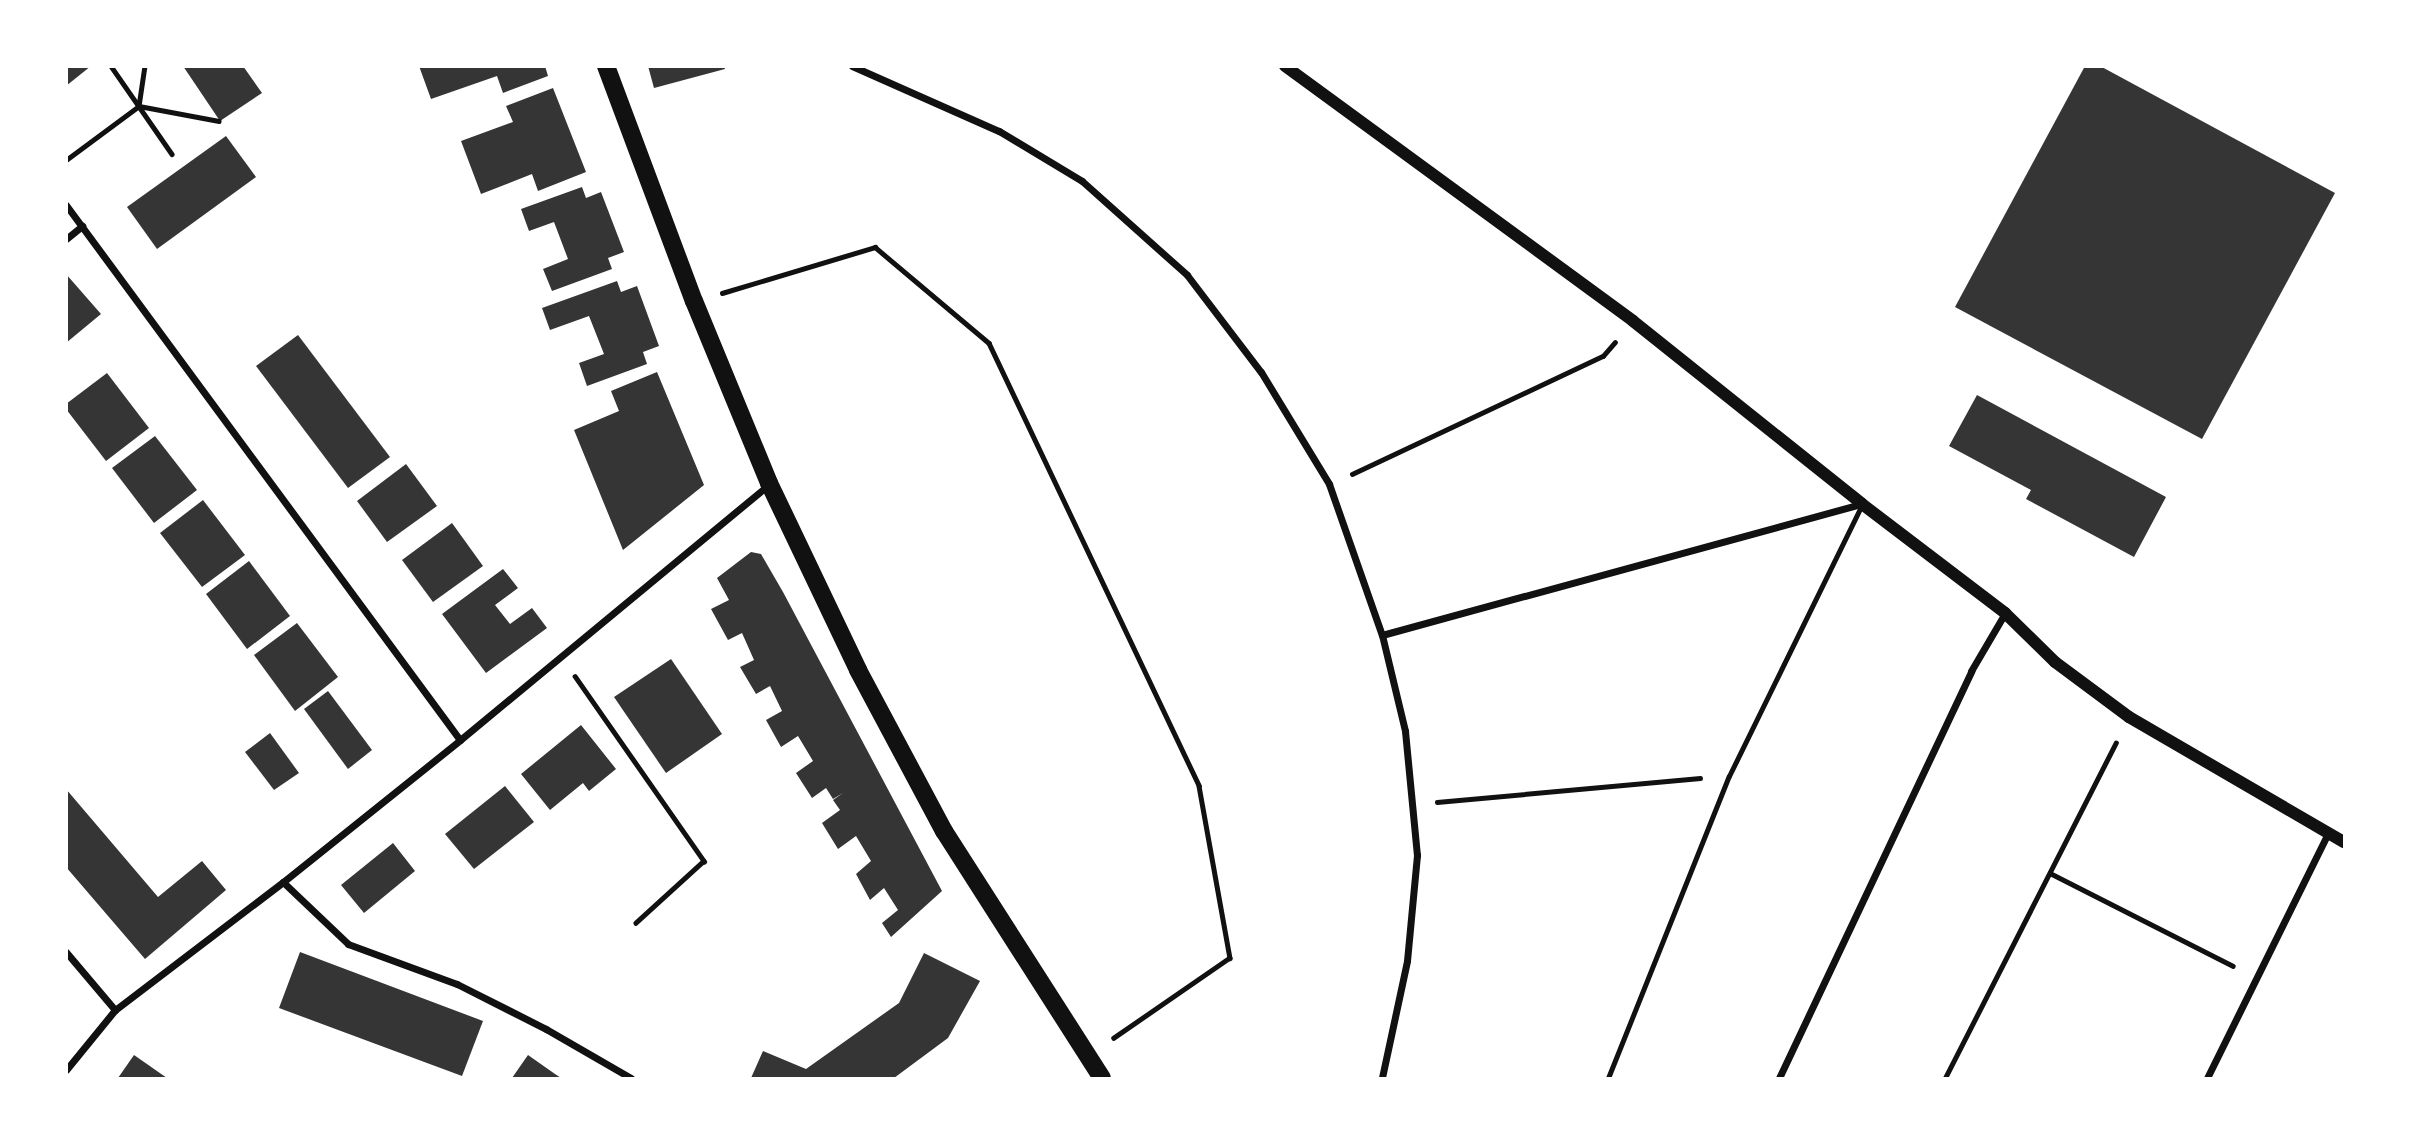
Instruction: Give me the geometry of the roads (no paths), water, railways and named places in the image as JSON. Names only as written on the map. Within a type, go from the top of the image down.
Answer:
[{"type":"main road","points":[[607,66],[694,302],[769,483],[858,670],[944,831],[1102,1079]]},
{"type":"street","points":[[852,66],[999,131],[1091,189],[1187,275],[1261,372],[1329,484],[1382,635],[1405,731],[1417,855],[1407,961],[1382,1079]]},
{"type":"street","points":[[1285,66],[1633,321],[1862,504],[2005,613],[2055,662],[2129,717],[2344,842]]},
{"type":"street","points":[[66,205],[460,740]]},
{"type":"street","points":[[66,239],[82,226]]},
{"type":"street","points":[[66,1070],[115,1010],[283,882],[460,740],[769,483]]},
{"type":"street","points":[[1382,635],[1862,504]]},
{"type":"street","points":[[1779,1079],[1970,671],[2005,613]]},
{"type":"street","points":[[2207,1079],[2328,833]]},
{"type":"street","points":[[283,882],[348,944],[457,984],[546,1029],[631,1079]]},
{"type":"street","points":[[66,952],[115,1010]]},
{"type":"lane","points":[[1608,1079],[1729,776],[1862,504]]}]
